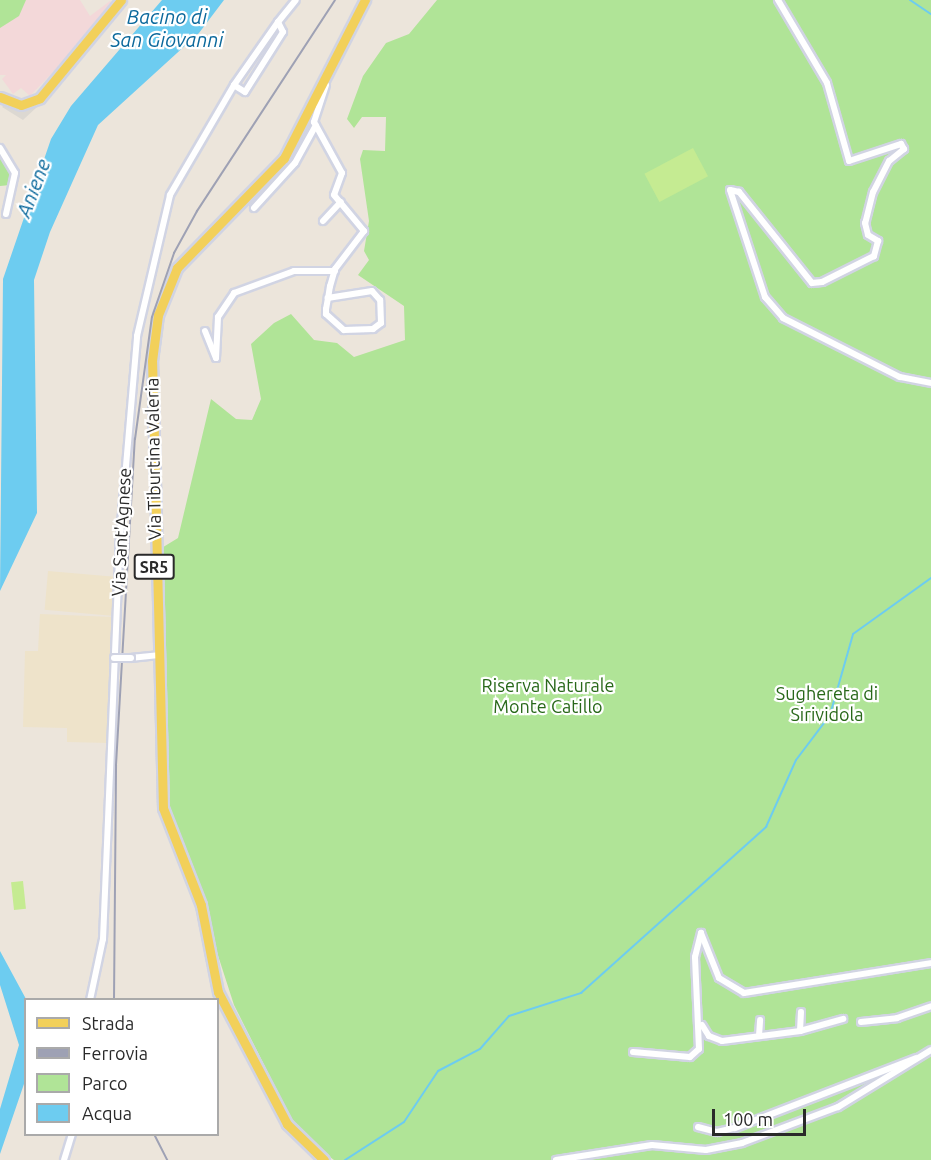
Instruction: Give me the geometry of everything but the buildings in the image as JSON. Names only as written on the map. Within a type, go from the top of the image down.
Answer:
[{"type":"main road","points":[[2,100],[24,105],[40,98],[122,0]]},
{"type":"main road","name":"Via Tiburtina Valeria","points":[[324,1160],[313,1156],[284,1119],[215,982],[203,912],[163,808],[152,371],[160,308],[186,255],[281,163],[326,85],[365,0]]},
{"type":"street","name":"Via Sant'Agnese","points":[[90,998],[103,939],[114,658],[131,392],[151,261],[176,180],[234,85],[296,0]]},
{"type":"street","points":[[778,0],[823,75],[849,161],[902,144],[904,149],[889,161],[873,192],[866,230],[878,241],[874,256],[822,282],[812,282],[739,192],[730,190],[765,297],[783,318],[900,377],[931,383]]},
{"type":"street","points":[[234,85],[244,92],[283,32],[278,22]]},
{"type":"street","points":[[254,208],[295,163],[315,125],[326,85]]},
{"type":"street","points":[[315,125],[342,173],[334,193],[364,234],[335,271],[328,298],[327,316],[338,328],[370,329],[381,323],[380,300],[372,291],[328,298]]},
{"type":"street","points":[[0,148],[15,173],[6,214]]},
{"type":"street","points":[[323,220],[340,202]]},
{"type":"street","points":[[205,331],[216,358],[218,317],[234,293],[294,271],[335,271]]},
{"type":"street","points":[[114,658],[158,655]]},
{"type":"street","points":[[633,1052],[690,1057],[699,1049],[700,1022],[695,957],[701,933],[719,978],[744,993],[931,963]]},
{"type":"street","points":[[861,1022],[897,1018],[931,1006]]},
{"type":"street","points":[[800,1031],[801,1012]]},
{"type":"street","points":[[700,1022],[717,1040],[800,1031],[843,1018]]},
{"type":"street","points":[[759,1020],[759,1036]]},
{"type":"street","points":[[556,1160],[657,1144],[706,1150],[732,1146],[830,1111],[931,1050]]},
{"type":"street","points":[[698,1127],[717,1132],[735,1128],[922,1057]]},
{"type":"street","points":[[64,1160],[71,1136]]},
{"type":"shaded area","points":[[0,0],[80,0],[90,16],[110,1],[114,8],[30,96],[21,88],[13,94],[2,79],[6,75],[0,75]]},
{"type":"shaded area","points":[[6,103],[35,104],[37,107],[23,120],[2,107]]},
{"type":"shaded area","points":[[48,571],[115,577],[111,616],[45,610]]},
{"type":"shaded area","points":[[40,614],[113,617],[109,743],[67,742],[67,728],[23,727],[25,651],[38,651]]},
{"type":"green space","points":[[0,0],[26,0],[19,16],[0,28]]},
{"type":"green space","name":"Riserva Naturale Monte Catillo","points":[[437,0],[931,0],[931,1160],[334,1160],[299,1134],[234,1005],[170,807],[160,549],[178,538],[211,399],[236,419],[252,420],[261,399],[251,344],[274,323],[291,314],[314,340],[337,343],[354,357],[405,340],[404,306],[358,275],[369,260],[364,251],[369,221],[360,159],[363,150],[385,151],[386,117],[362,117],[354,128],[347,119],[363,76],[386,43],[409,34]]},
{"type":"green space","points":[[693,148],[708,176],[659,202],[644,174]]},
{"type":"green space","points":[[0,153],[11,170],[10,185],[0,186]]},
{"type":"green space","points":[[23,881],[26,909],[14,910],[11,882]]},
{"type":"water","name":"Bacino di San Giovanni","points":[[162,0],[224,0],[199,33],[98,125],[50,232],[34,280],[37,513],[0,591],[3,279],[51,139],[71,106]]},
{"type":"water","points":[[0,951],[25,998],[24,1084],[0,1154],[0,1109],[19,1045],[0,985]]},
{"type":"waterway","points":[[910,0],[931,14]]},
{"type":"waterway","points":[[345,1160],[404,1122],[438,1071],[480,1049],[509,1016],[581,993],[766,827],[796,760],[830,715],[853,634],[931,578]]},
{"type":"railway","points":[[114,998],[116,765],[135,439],[152,317],[174,253],[197,211],[335,0]]},
{"type":"railway","points":[[155,1136],[167,1160]]},
{"type":"water label","name":"Aniene","points":[[33,188]]},
{"type":"park label","name":"Sughereta di Sirividola","points":[[827,704]]}]
